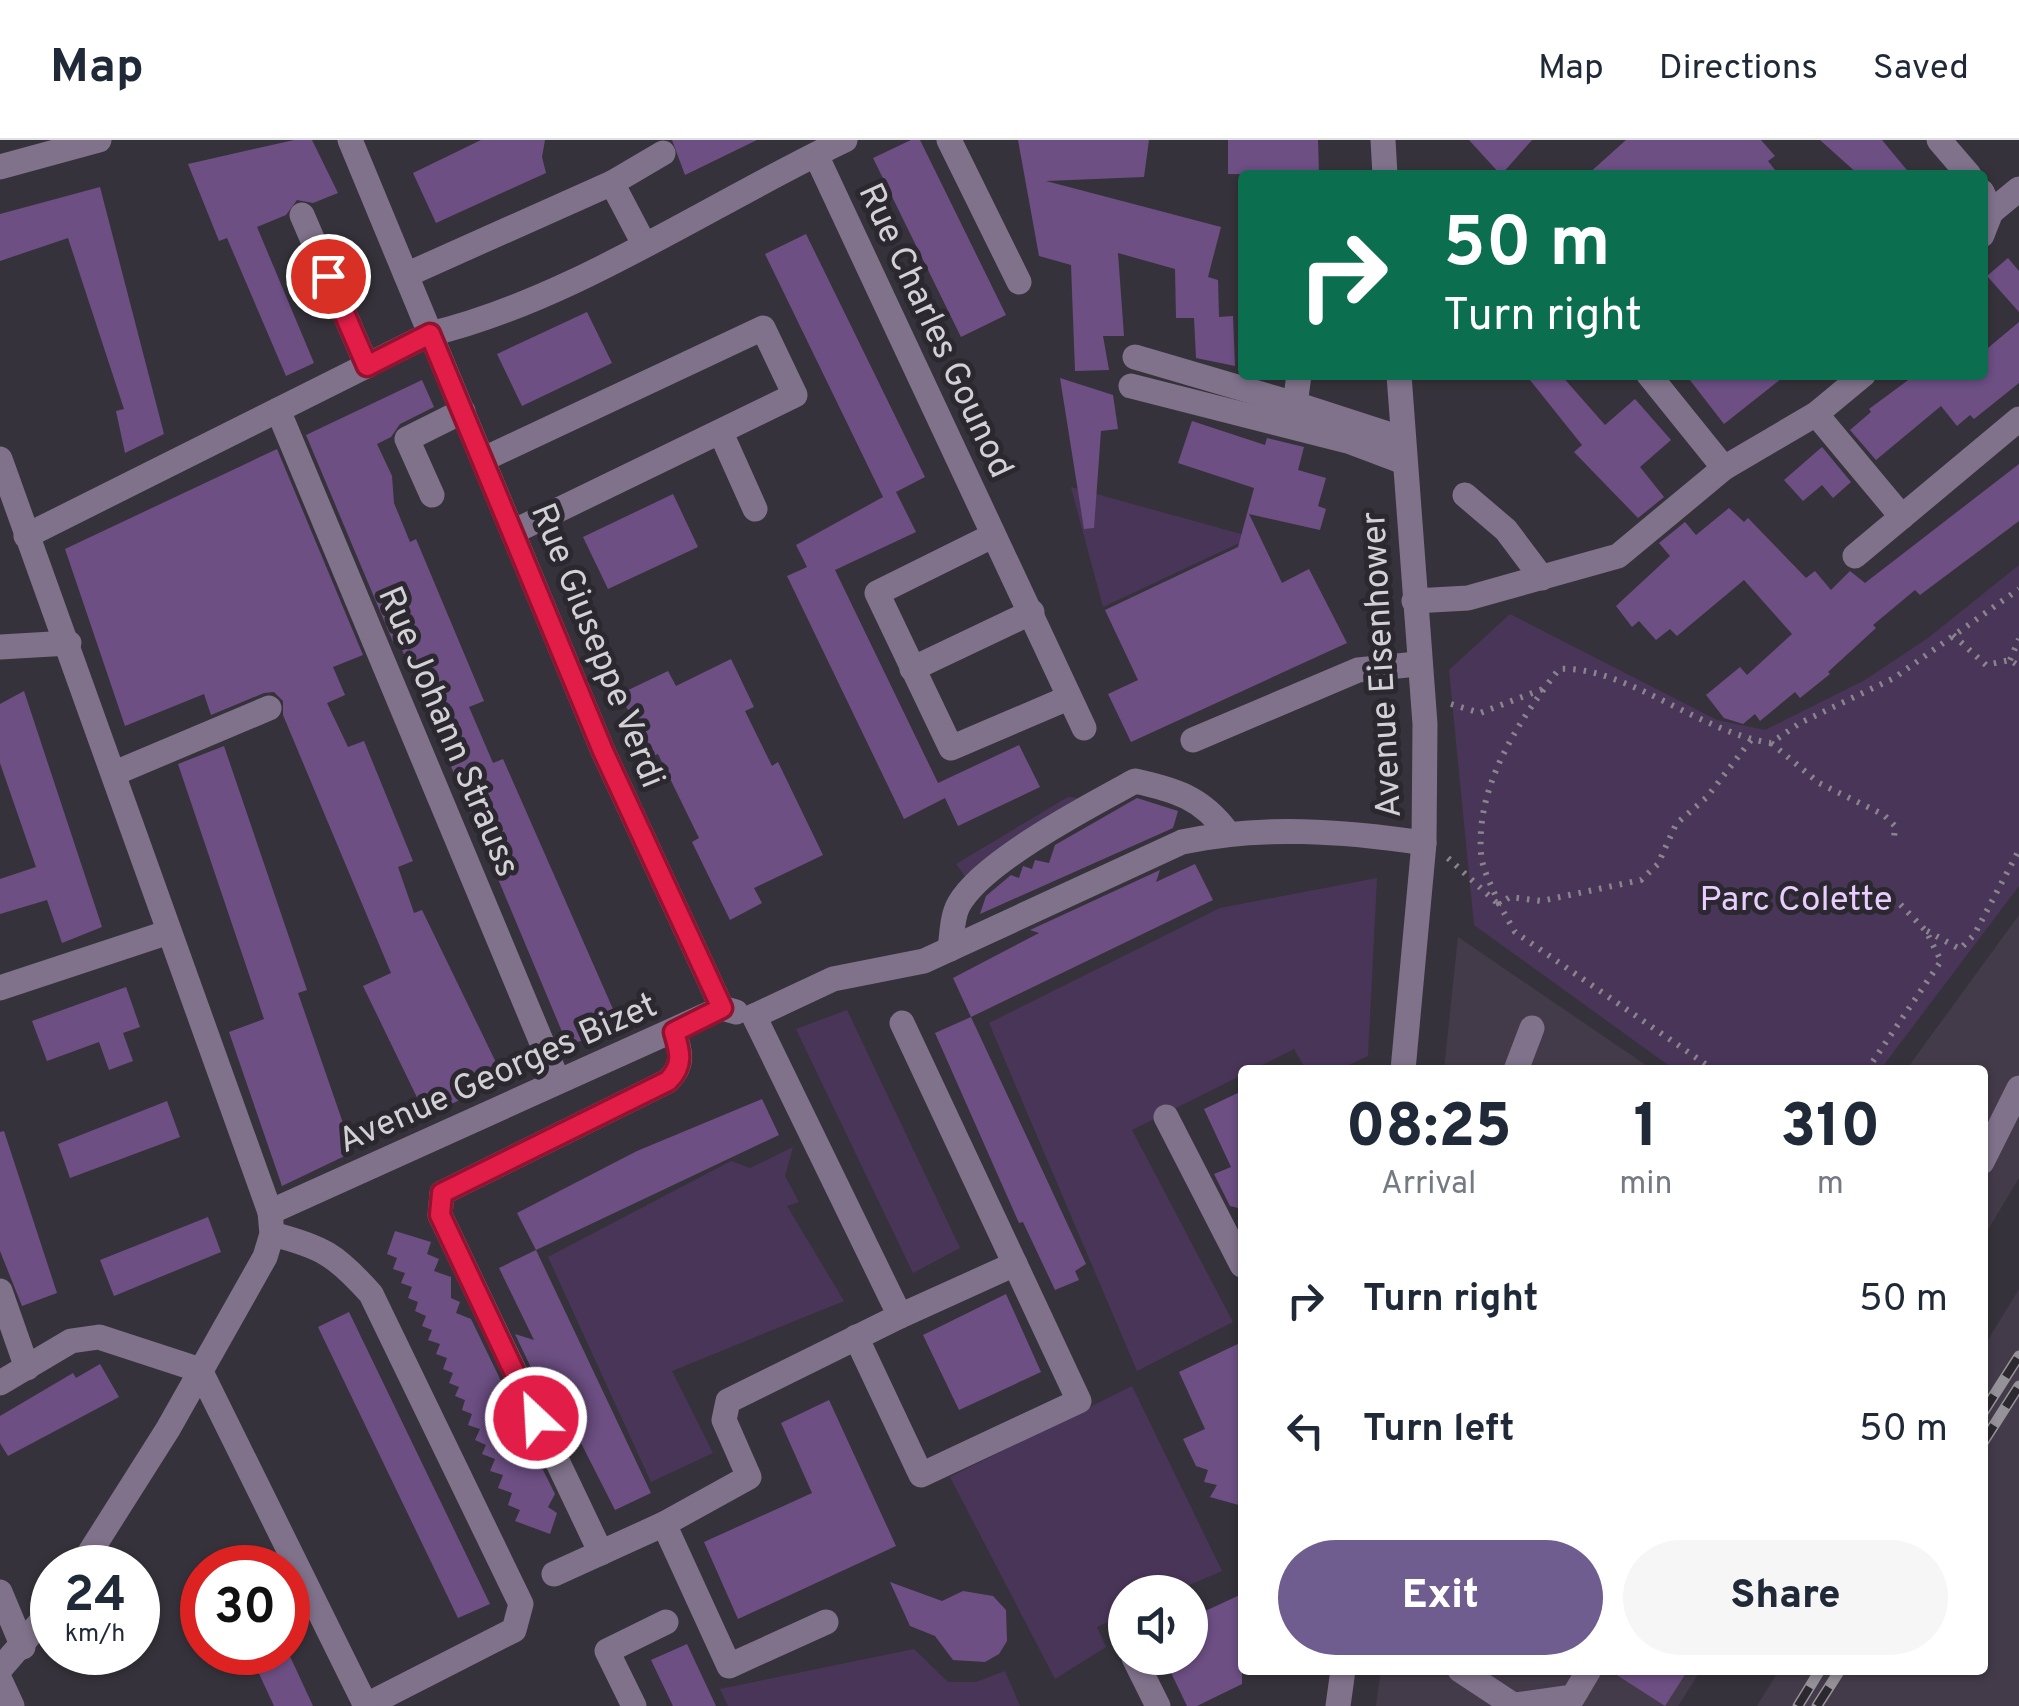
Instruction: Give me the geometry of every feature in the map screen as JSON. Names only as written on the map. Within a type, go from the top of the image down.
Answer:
[{"type":"street","points":[[0,167],[99,140]]},
{"type":"street","name":"Rue Giuseppe Verdi","points":[[350,140],[609,766],[722,1008]]},
{"type":"street","points":[[26,536],[430,334],[477,323],[644,244],[845,140]]},
{"type":"street","points":[[949,140],[1019,282]]},
{"type":"street","points":[[1383,140],[1385,170]]},
{"type":"street","points":[[1939,140],[1965,170]]},
{"type":"street","points":[[406,275],[612,183],[663,153]]},
{"type":"street","name":"Rue Charles Gounod","points":[[816,154],[1084,728]]},
{"type":"street","points":[[612,183],[644,244]]},
{"type":"street","points":[[1988,211],[2019,189]]},
{"type":"street","points":[[302,216],[367,366]]},
{"type":"street","points":[[484,459],[763,328],[795,395],[515,531]]},
{"type":"street","points":[[1134,356],[1295,404],[1403,450]]},
{"type":"street","points":[[1295,404],[1298,380]]},
{"type":"street","name":"Avenue Eisenhower","points":[[1399,380],[1421,695],[1424,843],[1403,1065]]},
{"type":"street","points":[[1654,380],[1724,468]]},
{"type":"street","points":[[1414,601],[1468,598],[1618,556],[1724,468],[1816,414],[1857,380]]},
{"type":"street","points":[[1131,386],[1351,442],[1403,450]]},
{"type":"street","name":"Rue Johann Strauss","points":[[278,410],[557,1079]]},
{"type":"street","points":[[432,495],[407,439],[463,411]]},
{"type":"street","points":[[1816,414],[1902,517]]},
{"type":"street","points":[[1855,556],[2019,419]]},
{"type":"street","points":[[721,433],[755,509]]},
{"type":"street","points":[[0,459],[115,772],[271,1223],[265,1257],[168,1429],[95,1545]]},
{"type":"street","points":[[1465,495],[1506,530],[1542,578]]},
{"type":"street","points":[[992,536],[877,593],[912,669],[952,748],[1068,698]]},
{"type":"street","points":[[912,669],[1032,612]]},
{"type":"street","points":[[0,648],[69,643]]},
{"type":"street","points":[[1194,740],[1358,670],[1417,664]]},
{"type":"street","points":[[115,772],[270,708]]},
{"type":"street","points":[[950,949],[957,906],[976,882],[1078,811],[1135,781],[1182,791],[1210,808],[1227,832]]},
{"type":"street","points":[[722,1008],[754,1016],[833,979],[924,961],[1182,842],[1227,832],[1313,832],[1424,843]]},
{"type":"street","points":[[0,988],[169,932]]},
{"type":"street","name":"Avenue Georges Bizet","points":[[271,1223],[557,1079],[674,1032],[722,1008]]},
{"type":"street","points":[[754,1016],[900,1316]]},
{"type":"street","points":[[856,1338],[920,1475],[1079,1400],[902,1023]]},
{"type":"street","points":[[1518,1065],[1532,1028]]},
{"type":"street","points":[[600,1553],[440,1215],[442,1193],[668,1081],[679,1070],[681,1053],[674,1032]]},
{"type":"street","points":[[1988,1150],[2019,1088]]},
{"type":"street","points":[[1166,1117],[1238,1257]]},
{"type":"street","points":[[0,1383],[71,1340],[99,1337],[200,1370],[365,1706],[514,1630],[521,1604],[371,1294],[347,1264],[320,1246],[271,1223]]},
{"type":"street","points":[[554,1574],[664,1524],[749,1477],[724,1420],[728,1401],[1015,1264]]},
{"type":"street","points":[[0,1290],[28,1368]]},
{"type":"street","points":[[664,1524],[729,1666],[826,1622]]},
{"type":"street","points":[[0,1592],[23,1647]]},
{"type":"street","points":[[634,1706],[607,1651],[666,1622]]},
{"type":"street","points":[[0,1669],[30,1638]]},
{"type":"street","points":[[1142,1675],[1158,1706]]},
{"type":"street","points":[[1338,1706],[1342,1675]]},
{"type":"street","points":[[1467,1675],[1509,1704],[1572,1697],[1586,1675]]},
{"type":"street","points":[[0,1680],[12,1706]]},
{"type":"path","points":[[1771,743],[1800,723],[1894,678],[2019,588]]},
{"type":"path","points":[[1954,635],[1986,664],[2010,660],[2019,666]]},
{"type":"path","points":[[2010,660],[2019,639]]},
{"type":"path","points":[[1707,1065],[1515,932],[1499,904],[1481,857],[1481,803],[1544,688],[1558,670],[1584,668],[1751,740],[1771,743],[1819,783],[1884,815],[1895,826],[1894,838]]},
{"type":"path","points":[[1421,695],[1480,713],[1544,688]]},
{"type":"path","points":[[1499,904],[1510,897],[1541,900],[1641,880],[1658,864],[1676,824],[1707,796],[1751,740]]},
{"type":"path","points":[[1424,843],[1443,852],[1499,904]]},
{"type":"path","points":[[1896,900],[1926,931],[1960,949],[1974,935],[2019,850]]},
{"type":"path","points":[[1870,1065],[1940,960],[1926,931]]},
{"type":"shaded area","points":[[2019,915],[2019,1178],[1988,1230],[1988,1065],[1910,1065]]},
{"type":"shaded area","points":[[1458,937],[1646,1065],[1445,1065]]},
{"type":"shaded area","points":[[2019,1289],[2019,1706],[1757,1706],[1776,1675],[1988,1675],[1988,1340]]},
{"type":"shaded area","points":[[1380,1675],[1698,1675],[1678,1706],[1376,1706]]},
{"type":"green space","points":[[1071,487],[1252,537],[1103,607]]},
{"type":"green space","name":"Parc Colette","points":[[2019,565],[2019,886],[1884,1065],[1668,1065],[1474,925],[1449,670],[1510,614],[1717,720],[1765,730],[1865,680],[1928,638]]},
{"type":"green space","points":[[1068,797],[1078,798],[967,879],[956,864]]},
{"type":"green space","points":[[1377,878],[1368,1056],[1349,1065],[1303,1065],[1294,1049],[1262,1065],[1238,1065],[1238,1077],[1132,1130],[1233,1322],[1137,1371],[989,1023],[1220,908]]},
{"type":"green space","points":[[847,1010],[960,1248],[913,1273],[796,1029]]},
{"type":"green space","points":[[793,1147],[785,1176],[799,1202],[787,1206],[844,1301],[672,1371],[713,1453],[651,1482],[548,1257],[731,1161],[750,1168]]},
{"type":"green space","points":[[1132,1386],[1222,1571],[1208,1577],[1108,1575],[1108,1622],[1097,1627],[1106,1647],[1055,1679],[950,1477]]},
{"type":"green space","points":[[914,1649],[948,1682],[976,1682],[1005,1671],[1020,1706],[728,1706],[720,1689]]},
{"type":"building","points":[[294,140],[312,140],[338,193],[313,203],[297,200],[286,215],[257,227],[314,363],[286,376],[227,238],[219,241],[188,164]]},
{"type":"building","points":[[481,140],[545,140],[542,157],[546,173],[436,223],[413,173]]},
{"type":"building","points":[[672,140],[757,140],[685,175]]},
{"type":"building","points":[[911,140],[920,140],[1006,315],[961,337],[873,158]]},
{"type":"building","points":[[1018,140],[1149,140],[1144,177],[1046,181],[1221,227],[1208,277],[1218,280],[1219,317],[1233,316],[1235,366],[1196,358],[1194,318],[1176,318],[1175,269],[1118,253],[1124,336],[1103,336],[1109,370],[1075,371],[1071,265],[1039,256]]},
{"type":"building","points":[[1228,140],[1318,140],[1319,170],[1238,170],[1238,174],[1228,174]]},
{"type":"building","points":[[1469,140],[1532,140],[1505,170],[1496,170]]},
{"type":"building","points":[[1626,140],[1761,140],[1775,156],[1768,161],[1775,170],[1593,170]]},
{"type":"building","points":[[1820,140],[1882,140],[1907,170],[1853,170]]},
{"type":"building","points":[[100,187],[164,434],[125,453],[116,411],[124,409],[68,238],[0,261],[0,214]]},
{"type":"building","points":[[806,234],[925,477],[896,492],[916,532],[835,570],[938,783],[1019,745],[1040,787],[958,826],[945,798],[904,819],[787,576],[807,567],[796,545],[883,497],[765,254]]},
{"type":"building","points":[[2008,258],[2019,271],[2019,312],[1988,277]]},
{"type":"building","points":[[587,312],[612,363],[522,406],[497,354]]},
{"type":"building","points":[[2019,322],[2019,383],[1974,419],[1970,415],[1957,426],[1941,406],[1876,460],[1850,430],[1871,412],[1869,409],[1908,380],[1988,380],[1988,348]]},
{"type":"building","points":[[1060,378],[1113,395],[1118,429],[1101,431],[1094,528],[1084,529]]},
{"type":"building","points":[[422,380],[434,407],[400,424],[391,437],[377,444],[392,476],[394,503],[410,542],[416,539],[484,701],[469,707],[493,763],[503,759],[620,1025],[568,1046],[398,640],[393,642],[306,435]]},
{"type":"building","points":[[1530,380],[1565,380],[1605,425],[1635,399],[1671,440],[1640,467],[1664,497],[1638,518],[1574,452],[1582,445]]},
{"type":"building","points":[[1690,380],[1780,380],[1724,424]]},
{"type":"building","points":[[1192,421],[1265,445],[1267,438],[1304,447],[1298,470],[1326,478],[1318,506],[1326,509],[1320,530],[1249,514],[1282,583],[1309,569],[1347,643],[1131,742],[1108,694],[1138,680],[1105,610],[1238,547],[1254,488],[1178,463]]},
{"type":"building","points":[[1822,447],[1851,482],[1833,498],[1822,485],[1803,501],[1784,480]]},
{"type":"building","points":[[277,449],[363,655],[333,667],[345,695],[327,703],[348,747],[364,741],[413,861],[398,867],[414,913],[422,910],[504,1079],[426,1116],[363,986],[391,973],[283,715],[283,701],[274,692],[264,693],[211,715],[204,694],[125,726],[65,549]]},
{"type":"building","points":[[2019,464],[2019,521],[1920,595],[1915,590],[1873,625],[1876,628],[1830,674],[1800,698],[1795,692],[1760,721],[1755,714],[1743,724],[1724,718],[1706,695],[1740,667],[1747,675],[1792,634],[1744,580],[1677,636],[1670,629],[1656,640],[1639,621],[1632,627],[1616,606],[1670,556],[1659,543],[1685,522],[1696,535],[1729,508],[1744,522],[1748,518],[1806,578],[1815,571],[1831,590],[1850,571],[1865,583]]},
{"type":"building","points":[[673,494],[698,547],[608,589],[583,537]]},
{"type":"building","points":[[731,659],[754,707],[745,711],[772,766],[778,762],[823,855],[754,888],[762,903],[730,920],[692,842],[699,838],[658,754],[651,757],[620,694],[668,671],[676,686]]},
{"type":"building","points":[[24,691],[102,927],[62,943],[47,900],[0,914],[0,879],[36,867],[0,763],[0,704]]},
{"type":"building","points":[[224,746],[307,990],[298,993],[353,1152],[282,1186],[229,1032],[264,1019],[178,764]]},
{"type":"building","points":[[1137,798],[1178,811],[1173,828],[980,914],[986,896],[1011,875],[1019,878],[1023,866],[1032,869],[1035,860],[1049,863],[1055,845]]},
{"type":"building","points":[[1195,864],[1213,900],[971,1017],[953,978],[1039,933],[1030,930],[1160,870],[1156,882]]},
{"type":"building","points":[[126,987],[140,1027],[123,1033],[133,1061],[109,1070],[99,1042],[47,1061],[32,1021]]},
{"type":"building","points":[[971,1017],[1086,1264],[1075,1271],[1079,1280],[1055,1290],[1023,1222],[1019,1223],[935,1033]]},
{"type":"building","points":[[1238,1093],[1238,1208],[1230,1206],[1214,1174],[1231,1167],[1204,1109]]},
{"type":"building","points":[[762,1099],[779,1135],[536,1250],[517,1213],[637,1151]]},
{"type":"building","points":[[167,1101],[180,1137],[70,1178],[58,1144]]},
{"type":"building","points":[[4,1131],[57,1293],[22,1306],[0,1251],[0,1132]]},
{"type":"building","points":[[208,1217],[221,1252],[114,1296],[100,1260]]},
{"type":"building","points":[[395,1231],[431,1242],[427,1254],[439,1259],[434,1271],[451,1277],[451,1298],[460,1302],[456,1313],[471,1319],[532,1445],[528,1460],[543,1470],[555,1494],[548,1507],[557,1513],[550,1534],[515,1521],[520,1510],[508,1505],[512,1493],[498,1488],[503,1475],[490,1471],[495,1459],[482,1454],[486,1445],[475,1440],[480,1429],[468,1425],[472,1414],[462,1410],[465,1400],[455,1396],[459,1387],[449,1383],[453,1373],[443,1369],[447,1358],[436,1354],[440,1344],[428,1340],[432,1330],[422,1326],[426,1316],[415,1311],[418,1302],[408,1298],[412,1287],[401,1283],[405,1273],[393,1269],[397,1258],[387,1254]]},
{"type":"building","points":[[536,1250],[651,1493],[615,1510],[548,1378],[544,1395],[515,1334],[534,1340],[499,1268]]},
{"type":"building","points":[[1006,1294],[1041,1372],[959,1410],[923,1335]]},
{"type":"building","points":[[349,1312],[490,1604],[458,1618],[318,1327]]},
{"type":"building","points":[[1238,1344],[1238,1505],[1210,1497],[1217,1485],[1204,1482],[1208,1470],[1196,1466],[1183,1439],[1205,1429],[1179,1372]]},
{"type":"building","points":[[100,1364],[119,1397],[8,1456],[0,1443],[0,1416],[73,1373],[76,1378]]},
{"type":"building","points":[[829,1400],[896,1546],[738,1619],[704,1542],[812,1493],[781,1423]]},
{"type":"building","points":[[890,1582],[942,1601],[963,1591],[993,1596],[1006,1610],[1007,1641],[999,1654],[985,1662],[953,1660],[935,1636],[910,1626]]},
{"type":"building","points":[[1238,1596],[1238,1675],[1242,1675],[1242,1684],[1197,1706],[1187,1706],[1172,1675],[1208,1675],[1208,1610]]},
{"type":"building","points":[[687,1644],[716,1706],[673,1706],[651,1660]]},
{"type":"building","points":[[260,1675],[299,1675],[313,1706],[274,1706]]},
{"type":"building","points":[[1617,1675],[1685,1675],[1665,1706]]},
{"type":"railway","points":[[1988,1405],[2019,1356]]},
{"type":"railway","points":[[1988,1435],[2019,1386]]},
{"type":"railway","points":[[1798,1706],[1817,1675]]},
{"type":"railway","points":[[1817,1706],[1837,1675]]},
{"type":"route","points":[[328,276],[367,366],[430,334],[629,812],[722,1008],[674,1032],[681,1053],[679,1070],[668,1081],[442,1193],[440,1215],[536,1418]]}]
